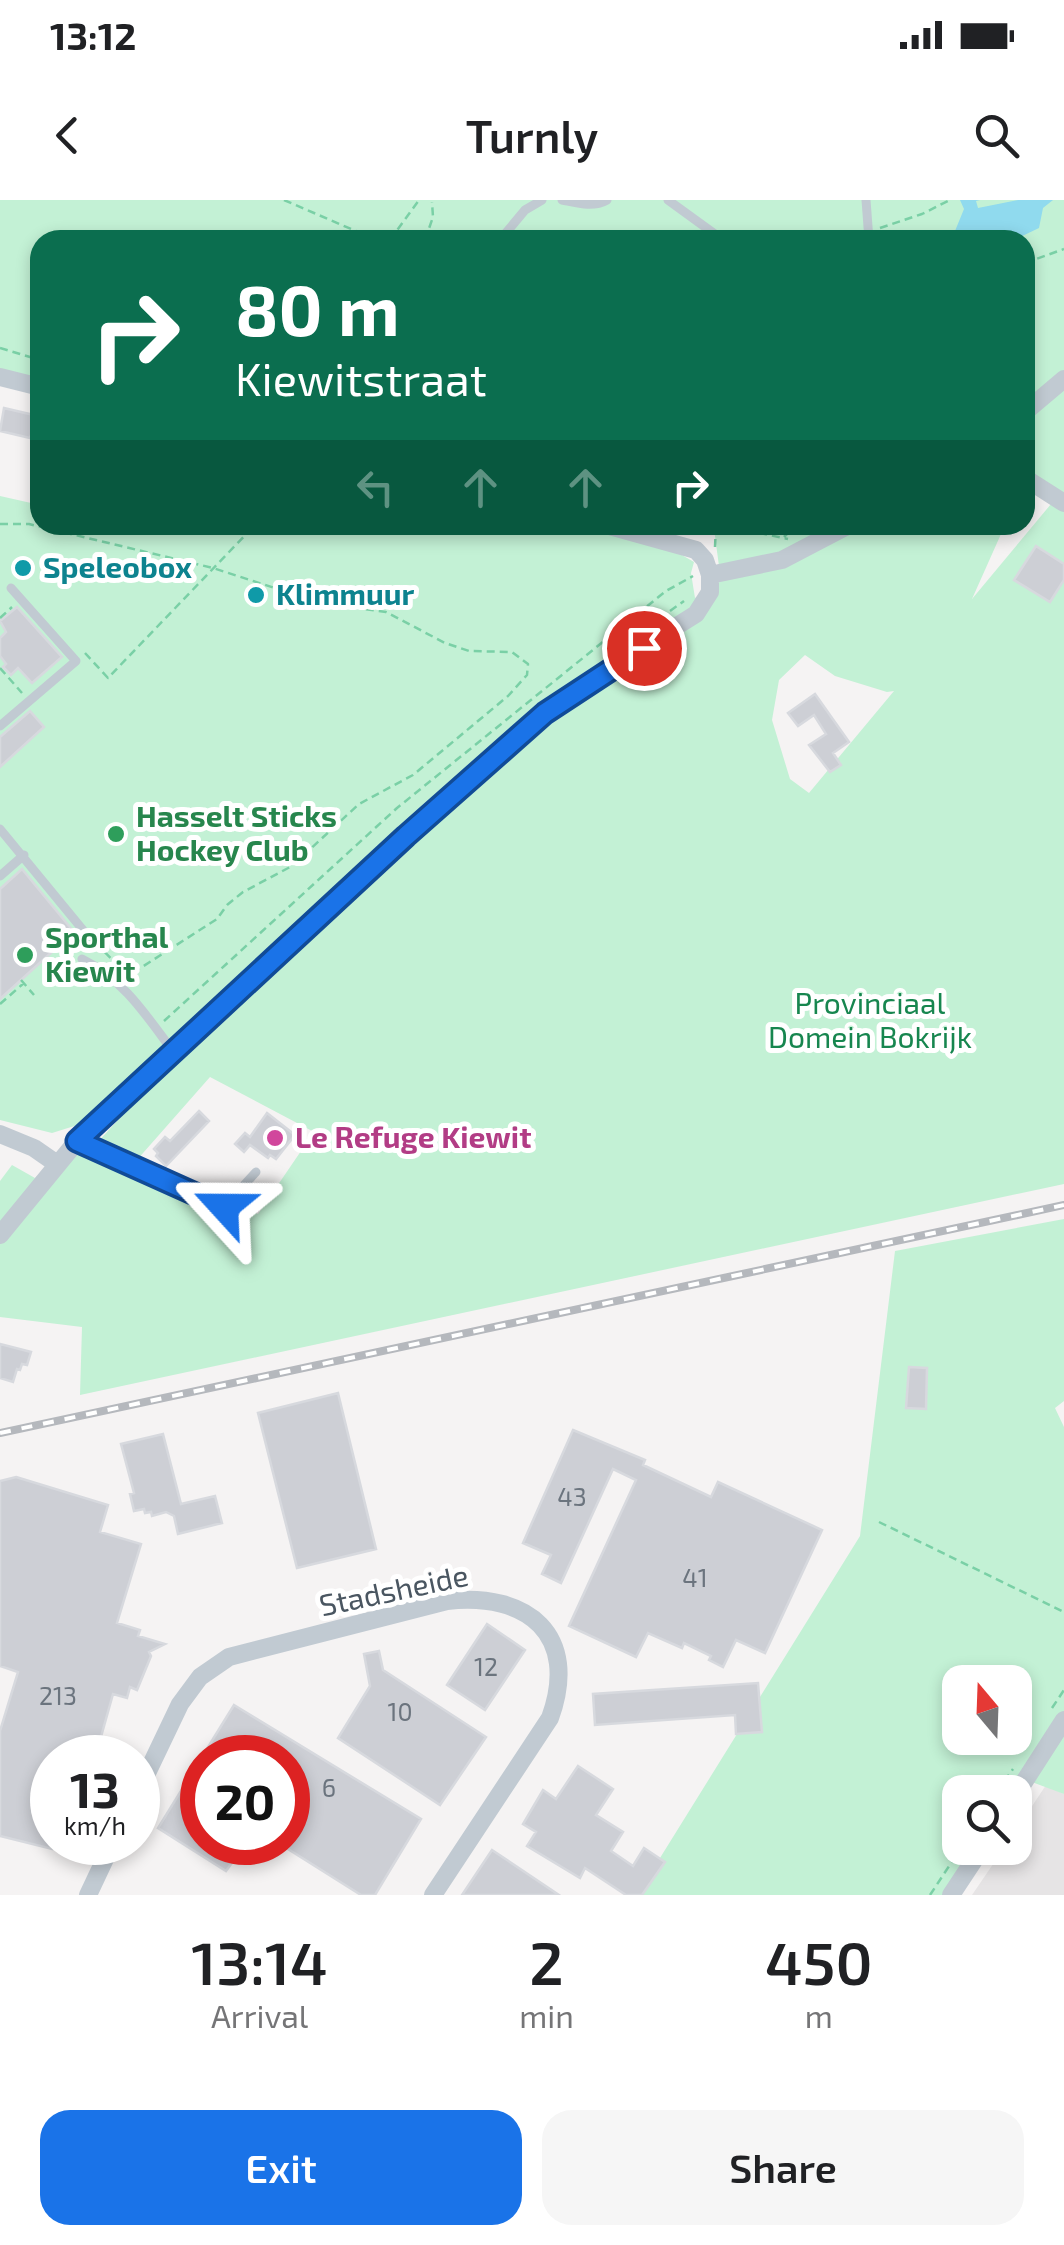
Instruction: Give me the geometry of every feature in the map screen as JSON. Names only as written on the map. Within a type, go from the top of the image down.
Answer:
[{"type":"street","points":[[0,377],[30,384]]},
{"type":"street","points":[[1035,404],[1064,379]]},
{"type":"street","points":[[1035,484],[1064,503]]},
{"type":"street","points":[[0,1236],[77,1141],[172,1050],[545,713],[704,606],[710,592],[701,572],[705,560],[696,550],[642,535]]},
{"type":"street","points":[[701,572],[762,565],[831,535]]},
{"type":"street","points":[[0,1134],[34,1148],[57,1164]]},
{"type":"street","name":"Stadsheide","points":[[160,1746],[180,1704],[200,1677],[229,1658],[447,1601],[478,1598],[500,1602],[535,1620],[561,1665],[560,1692],[550,1718],[433,1895]]},
{"type":"street","points":[[1029,1775],[1064,1720]]},
{"type":"street","points":[[88,1895],[102,1865]]},
{"type":"street","points":[[951,1895],[971,1865]]},
{"type":"lane","points":[[508,230],[525,210],[542,200]]},
{"type":"lane","points":[[562,200],[582,204],[607,200]]},
{"type":"lane","points":[[668,200],[708,230]]},
{"type":"lane","points":[[866,200],[868,230]]},
{"type":"lane","points":[[0,726],[76,661],[10,588]]},
{"type":"lane","points":[[0,829],[83,930]]},
{"type":"lane","points":[[0,876],[24,855]]},
{"type":"lane","points":[[82,959],[102,969],[128,992],[172,1050]]},
{"type":"lane","points":[[77,1141],[224,1207],[256,1172]]},
{"type":"path","points":[[284,200],[355,230]]},
{"type":"path","points":[[397,230],[419,200]]},
{"type":"path","points":[[428,230],[433,218],[432,200]]},
{"type":"path","points":[[883,230],[950,200]]},
{"type":"path","points":[[335,230],[339,223]]},
{"type":"path","points":[[1035,259],[1064,249]]},
{"type":"path","points":[[0,348],[30,357]]},
{"type":"path","points":[[0,524],[30,524]]},
{"type":"path","points":[[75,535],[213,568],[322,603],[386,612],[433,638],[469,651],[512,652],[528,664],[527,675],[508,696],[413,775],[359,804],[292,866],[244,892],[217,919],[128,976],[83,930]]},
{"type":"path","points":[[76,661],[86,652],[108,678],[245,535]]},
{"type":"path","points":[[156,1029],[397,808],[666,592],[701,572],[717,535]]},
{"type":"path","points":[[773,535],[804,550]]},
{"type":"path","points":[[673,630],[667,614],[690,597]]},
{"type":"path","points":[[0,618],[20,599]]},
{"type":"path","points":[[0,668],[28,700]]},
{"type":"path","points":[[0,1004],[23,981],[34,995]]},
{"type":"path","points":[[879,1522],[1064,1612]]},
{"type":"path","points":[[930,1895],[950,1865]]},
{"type":"shaded area","points":[[1046,1785],[1064,1794],[1064,1895],[972,1895],[992,1865],[1032,1865],[1032,1806]]},
{"type":"green space","name":"Provinciaal Domein Bokrijk","points":[[0,200],[1064,200],[1064,1184],[80,1395],[82,1327],[0,1317],[0,1181],[12,1165],[35,1178],[61,1155],[96,1144],[184,1048],[84,1123],[52,1133],[0,1120],[0,496],[30,503],[30,535],[673,535],[668,547],[694,562],[691,573],[695,598],[721,581],[715,535],[1001,535],[972,599],[1025,535],[1035,535],[1035,523],[1051,504],[1035,494],[1035,230],[30,230],[30,378],[0,370]],"holes":[[[805,655],[835,676],[894,691],[809,793],[790,779],[772,720],[779,680]],[[210,1077],[314,1132],[258,1214],[136,1161]]]},
{"type":"green space","points":[[1064,1219],[1064,1401],[1055,1408],[1064,1427],[1064,1794],[1032,1782],[1032,1775],[942,1775],[942,1865],[965,1865],[945,1895],[637,1895],[860,1536],[895,1251]]},
{"type":"water","points":[[960,200],[980,200],[976,201],[978,208],[1018,200],[1053,200],[1043,208],[1039,228],[1035,230],[955,230],[964,209]]},
{"type":"building","points":[[4,408],[30,414],[30,438],[0,431]]},
{"type":"building","points":[[1036,546],[1064,564],[1064,580],[1050,602],[1014,580]]},
{"type":"building","points":[[17,607],[62,657],[32,683],[18,668],[11,675],[0,656],[0,638],[6,632],[0,621]]},
{"type":"building","points":[[815,694],[849,742],[833,753],[841,765],[830,772],[809,745],[826,734],[814,715],[798,726],[788,713]]},
{"type":"building","points":[[30,711],[44,727],[0,767],[0,737]]},
{"type":"building","name":"Sporthal Kiewit","points":[[22,869],[74,932],[0,999],[0,889]]},
{"type":"building","points":[[199,1111],[209,1121],[166,1166],[154,1149],[165,1137],[170,1141]]},
{"type":"building","name":"Le Refuge Kiewit","points":[[267,1113],[295,1135],[276,1159],[250,1145],[244,1152],[235,1144],[245,1133],[250,1137]]},
{"type":"building","points":[[0,1344],[31,1352],[27,1365],[17,1369],[13,1382],[0,1378]]},
{"type":"building","points":[[909,1367],[927,1368],[926,1409],[906,1408]]},
{"type":"building","points":[[338,1393],[376,1549],[297,1568],[258,1413]]},
{"type":"building","points":[[573,1430],[645,1460],[643,1465],[711,1497],[718,1482],[822,1530],[765,1653],[736,1640],[723,1667],[709,1660],[711,1656],[684,1643],[682,1648],[648,1633],[636,1657],[569,1626],[636,1480],[613,1469],[561,1583],[542,1574],[551,1555],[523,1543]]},
{"type":"building","points":[[163,1434],[181,1504],[215,1496],[222,1523],[178,1534],[174,1516],[166,1512],[152,1516],[144,1509],[134,1511],[130,1494],[134,1493],[121,1444]]},
{"type":"building","points":[[16,1477],[108,1505],[100,1532],[141,1544],[117,1623],[140,1630],[138,1636],[165,1644],[149,1652],[151,1656],[137,1690],[130,1687],[127,1698],[113,1694],[101,1735],[30,1735],[30,1844],[0,1836],[0,1731],[18,1672],[0,1666],[0,1481]]},
{"type":"building","points":[[487,1624],[525,1650],[485,1710],[447,1685]]},
{"type":"building","points":[[379,1651],[383,1670],[486,1737],[440,1805],[338,1738],[370,1686],[364,1654]]},
{"type":"building","points":[[758,1683],[762,1732],[736,1734],[735,1715],[595,1725],[593,1694]]},
{"type":"building","points":[[234,1705],[283,1735],[215,1735]]},
{"type":"building","points":[[310,1751],[421,1819],[375,1895],[361,1895],[310,1863]]},
{"type":"building","points":[[578,1766],[613,1789],[596,1815],[623,1832],[611,1851],[633,1866],[644,1848],[665,1862],[642,1895],[626,1895],[585,1868],[580,1878],[527,1846],[536,1832],[523,1824],[543,1790],[556,1799]]},
{"type":"building","points":[[180,1792],[180,1842],[160,1829]]},
{"type":"building","points":[[492,1850],[559,1895],[462,1895]]},
{"type":"railway","points":[[0,1433],[1064,1205]]},
{"type":"place","name":"Speleobox","points":[[23,568]]},
{"type":"place","name":"Klimmuur","points":[[256,595]]},
{"type":"place","name":"Hasselt Sticks Hockey Club","points":[[116,834]]},
{"type":"place","name":"Sporthal Kiewit","points":[[25,955]]},
{"type":"place","name":"Le Refuge Kiewit","points":[[275,1138]]},
{"type":"route","points":[[224,1207],[77,1141],[172,1050],[545,713],[644,648]]}]
